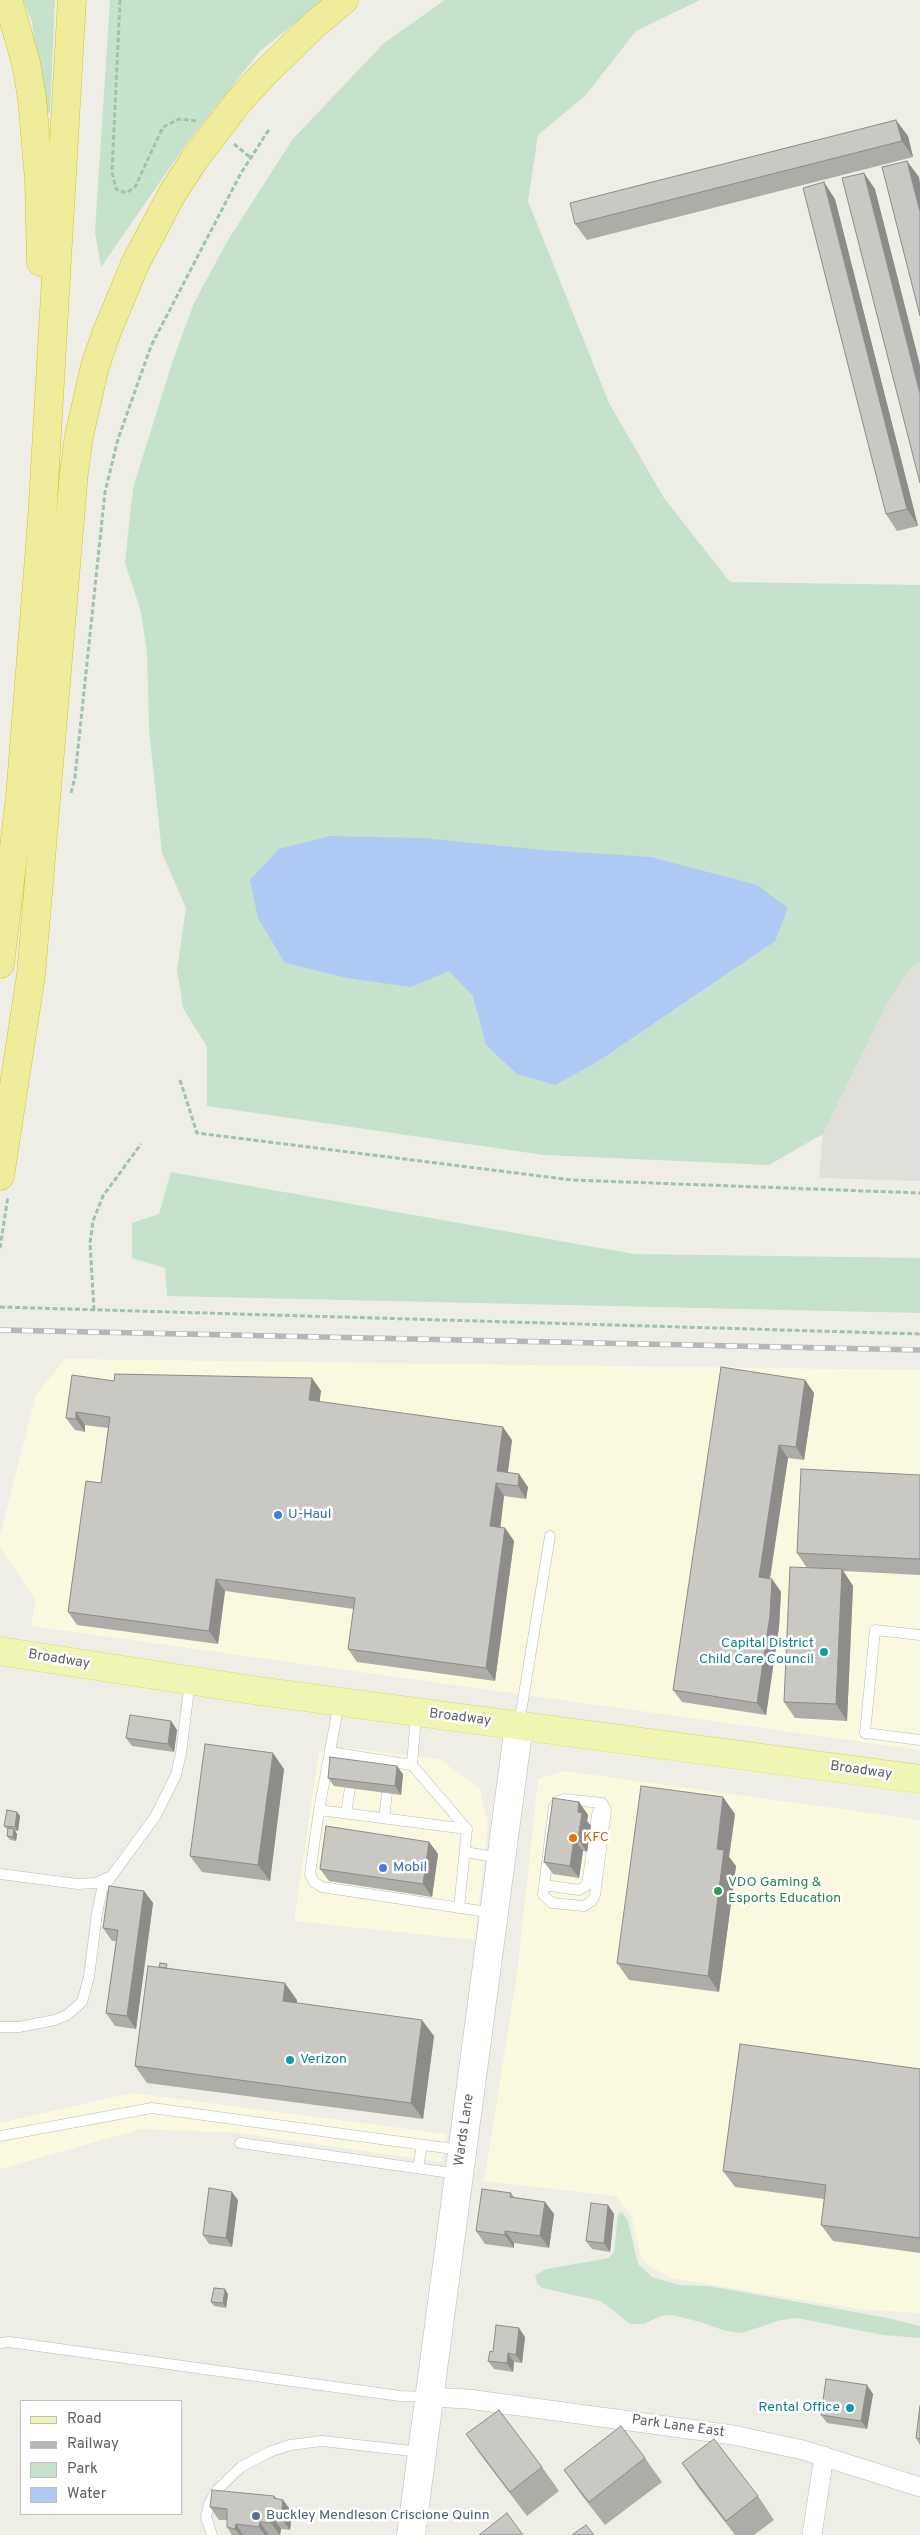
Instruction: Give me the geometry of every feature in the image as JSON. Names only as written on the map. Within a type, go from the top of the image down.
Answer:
[{"type":"highway","points":[[4,1185],[31,975],[56,702],[49,599],[39,180],[32,98],[26,63],[8,0]]},
{"type":"highway","points":[[49,599],[49,424],[72,0]]},
{"type":"highway","points":[[0,964],[20,797],[49,599],[64,472],[91,0]]},
{"type":"highway","points":[[49,599],[86,401],[106,334],[134,264],[172,194],[228,115],[287,50],[344,0]]},
{"type":"main road","name":"Broadway","points":[[0,1651],[416,1713],[920,1776]]},
{"type":"street","name":"Wards Lane","points":[[411,2535],[519,1725]]},
{"type":"street","name":"Park Lane East","points":[[429,2397],[468,2399],[733,2434],[824,2456],[920,2487]]},
{"type":"street","points":[[812,2535],[824,2456]]},
{"type":"lane","points":[[519,1725],[550,1536]]},
{"type":"lane","points":[[920,1635],[875,1630],[864,1733],[920,1740]]},
{"type":"lane","points":[[0,2027],[19,2027],[54,2020],[67,2015],[82,2002],[89,1977],[102,1889],[155,1817],[176,1775],[180,1761],[191,1680]]},
{"type":"lane","points":[[340,1702],[319,1810],[310,1874],[314,1882],[322,1887],[494,1914]]},
{"type":"lane","points":[[416,1713],[412,1765],[467,1829],[459,1908]]},
{"type":"lane","points":[[330,1752],[354,1756],[390,1767],[412,1765]]},
{"type":"lane","points":[[353,1768],[354,1756]]},
{"type":"lane","points":[[346,1814],[350,1788]]},
{"type":"lane","points":[[384,1818],[387,1793]]},
{"type":"lane","points":[[564,1799],[602,1803],[606,1813],[595,1892],[592,1900],[581,1906],[550,1902],[543,1895],[555,1805],[564,1799]]},
{"type":"lane","points":[[544,1885],[579,1890],[587,1885],[596,1815],[602,1803]]},
{"type":"lane","points":[[319,1810],[467,1829]]},
{"type":"lane","points":[[465,1852],[501,1858]]},
{"type":"lane","points":[[0,1874],[78,1884],[96,1883],[114,1873]]},
{"type":"lane","points":[[0,2136],[152,2108],[422,2145],[461,2162]]},
{"type":"lane","points":[[240,2143],[418,2168],[461,2162]]},
{"type":"lane","points":[[418,2168],[422,2145]]},
{"type":"lane","points":[[0,2343],[18,2343],[400,2396],[429,2397]]},
{"type":"lane","points":[[212,2535],[206,2517],[209,2504],[216,2491],[241,2468],[270,2452],[295,2444],[322,2441],[422,2452]]},
{"type":"path","points":[[120,0],[112,172],[116,189],[126,193],[135,187],[163,128],[170,121],[190,119],[205,123]]},
{"type":"path","points":[[70,797],[76,767],[105,492],[118,439],[151,346],[251,158],[270,128]]},
{"type":"path","points":[[232,143],[251,158]]},
{"type":"path","points":[[180,1080],[196,1133],[572,1180],[920,1193]]},
{"type":"path","points":[[94,1310],[90,1243],[93,1221],[103,1196],[141,1144]]},
{"type":"path","points":[[0,1248],[4,1185]]},
{"type":"path","points":[[0,1307],[920,1334]]},
{"type":"shaded area","points":[[920,962],[920,1181],[819,1178],[823,1134],[889,1000],[911,967]]},
{"type":"shaded area","points":[[65,1359],[920,1370],[920,1750],[31,1626],[36,1600],[0,1547],[0,1536],[36,1395]]},
{"type":"shaded area","points":[[337,1747],[439,1759],[480,1789],[488,1824],[475,1940],[294,1921],[319,1752]]},
{"type":"shaded area","points":[[564,1771],[920,1820],[920,2313],[859,2309],[671,2278],[648,2265],[640,2254],[632,2216],[616,2196],[484,2181],[517,1975],[538,1779]]},
{"type":"shaded area","points":[[131,2093],[446,2134],[442,2162],[239,2133],[141,2129],[0,2169],[0,2123]]},
{"type":"green space","points":[[23,0],[55,0],[50,113],[42,112],[32,22]]},
{"type":"green space","points":[[110,0],[324,0],[260,51],[185,146],[101,267],[95,232]]},
{"type":"green space","points":[[445,0],[700,0],[636,31],[585,96],[538,135],[528,201],[609,403],[664,498],[730,582],[920,585],[920,962],[911,967],[889,1000],[823,1134],[769,1165],[544,1155],[207,1106],[207,1047],[183,1008],[177,970],[186,908],[162,853],[149,729],[147,653],[141,612],[125,563],[133,488],[172,363],[194,303],[228,240],[292,140],[384,43]]},
{"type":"green space","points":[[171,1172],[634,1254],[920,1258],[920,1313],[167,1296],[165,1268],[132,1258],[132,1223],[159,1214]]},
{"type":"green space","points":[[622,2212],[628,2221],[638,2264],[652,2277],[679,2285],[709,2286],[888,2318],[920,2326],[920,2338],[883,2335],[797,2318],[781,2320],[742,2333],[726,2331],[673,2315],[661,2316],[644,2324],[630,2324],[601,2301],[542,2288],[537,2283],[535,2275],[547,2269],[609,2258],[614,2252],[618,2214]]},
{"type":"water","points":[[330,836],[423,838],[542,850],[651,857],[757,885],[788,908],[775,941],[597,1062],[555,1085],[517,1074],[486,1045],[473,996],[449,971],[411,987],[347,978],[285,963],[258,918],[250,880],[279,849]]},
{"type":"building","points":[[896,120],[902,141],[575,224],[570,203]]},
{"type":"building","points":[[907,161],[920,212],[920,316],[882,167]]},
{"type":"building","points":[[864,173],[920,394],[920,483],[842,178]]},
{"type":"building","points":[[824,182],[907,509],[886,514],[803,188]]},
{"type":"building","points":[[721,1367],[805,1380],[796,1447],[779,1445],[759,1577],[772,1579],[770,1615],[757,1703],[673,1690]]},
{"type":"building","points":[[115,1374],[312,1378],[309,1400],[503,1427],[497,1471],[519,1474],[518,1486],[496,1483],[490,1526],[505,1528],[486,1668],[348,1649],[355,1598],[216,1579],[209,1631],[68,1612],[86,1481],[101,1483],[110,1417],[76,1412],[76,1419],[66,1418],[72,1375],[114,1381]]},
{"type":"building","points":[[801,1469],[920,1475],[920,1559],[797,1553]]},
{"type":"building","name":"Capital District Child Care Council","points":[[790,1567],[842,1569],[836,1704],[784,1702]]},
{"type":"building","points":[[130,1715],[171,1721],[168,1744],[126,1738]]},
{"type":"building","points":[[205,1744],[273,1753],[258,1865],[190,1856]]},
{"type":"building","points":[[330,1757],[397,1766],[395,1786],[328,1778]]},
{"type":"building","points":[[641,1786],[723,1797],[717,1849],[724,1850],[708,1976],[617,1963]]},
{"type":"building","points":[[553,1798],[579,1802],[578,1812],[582,1813],[578,1839],[574,1839],[570,1866],[544,1862]]},
{"type":"building","points":[[7,1810],[17,1812],[15,1827],[4,1826]]},
{"type":"building","name":"Mobil","points":[[326,1826],[429,1842],[423,1884],[320,1869]]},
{"type":"building","points":[[8,1828],[14,1829],[13,1837],[7,1836]]},
{"type":"building","points":[[109,1886],[144,1891],[127,2016],[106,2013],[118,1930],[103,1928]]},
{"type":"building","points":[[160,1963],[167,1964],[166,1968],[159,1967]]},
{"type":"building","name":"Verizon","points":[[148,1966],[285,1983],[283,2001],[422,2020],[411,2103],[135,2066]]},
{"type":"building","points":[[740,2044],[920,2069],[920,2238],[821,2225],[826,2185],[723,2171]]},
{"type":"building","points":[[209,2188],[232,2192],[226,2238],[203,2235]]},
{"type":"building","points":[[482,2189],[511,2193],[510,2197],[545,2202],[540,2236],[505,2231],[505,2235],[476,2231]]},
{"type":"building","points":[[591,2203],[608,2205],[604,2243],[586,2241]]},
{"type":"building","points":[[214,2288],[225,2289],[223,2303],[211,2302]]},
{"type":"building","points":[[496,2325],[519,2328],[516,2355],[508,2353],[507,2363],[488,2361],[490,2351],[493,2352]]},
{"type":"building","name":"Rental Office","points":[[826,2379],[867,2385],[861,2421],[821,2415]]},
{"type":"building","points":[[920,2406],[920,2439],[916,2438]]},
{"type":"building","points":[[499,2410],[542,2467],[510,2492],[466,2434]]},
{"type":"building","points":[[621,2426],[645,2458],[589,2502],[564,2470]]},
{"type":"building","points":[[714,2439],[758,2496],[726,2521],[682,2463]]},
{"type":"building","points":[[212,2490],[274,2496],[274,2498],[283,2500],[281,2517],[272,2516],[271,2523],[260,2522],[259,2527],[236,2524],[235,2529],[227,2527],[227,2509],[210,2507]]},
{"type":"building","points":[[507,2513],[523,2535],[479,2535]]},
{"type":"building","points":[[586,2525],[594,2535],[572,2535]]},
{"type":"railway","points":[[0,1330],[920,1350]]},
{"type":"place","name":"U-Haul","points":[[278,1515]]},
{"type":"place","name":"Capital District Child Care Council","points":[[824,1652]]},
{"type":"place","name":"KFC","points":[[573,1838]]},
{"type":"place","name":"Mobil","points":[[383,1868]]},
{"type":"place","name":"VDO Gaming & Esports Education","points":[[718,1891]]},
{"type":"place","name":"Verizon","points":[[290,2060]]},
{"type":"place","name":"Rental Office","points":[[850,2408]]},
{"type":"place","name":"Buckley Mendleson Criscione Quinn","points":[[256,2516]]}]
